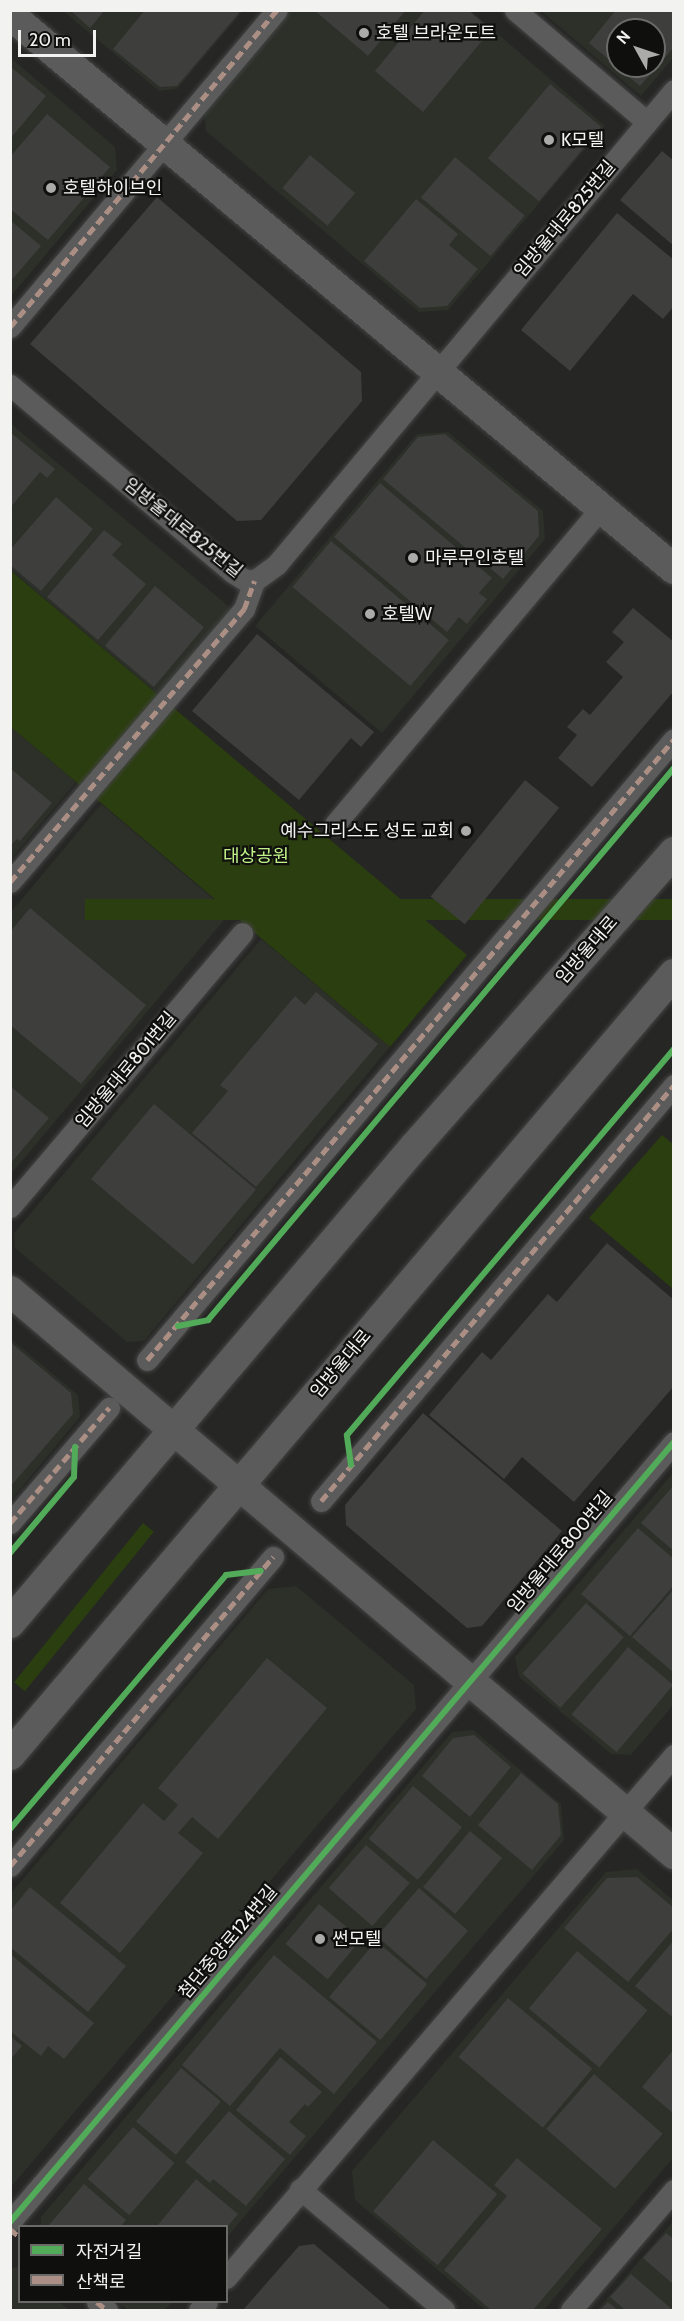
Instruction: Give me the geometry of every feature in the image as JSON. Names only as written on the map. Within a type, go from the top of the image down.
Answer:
[{"type":"main road","points":[[10,15],[674,569]]},
{"type":"main road","name":"임방울대로","points":[[10,1623],[415,1146],[674,852]]},
{"type":"main road","name":"임방울대로","points":[[10,1755],[674,974]]},
{"type":"main road","points":[[10,1291],[237,1486],[674,1854]]},
{"type":"street","points":[[10,327],[277,10]]},
{"type":"street","points":[[515,10],[647,122]]},
{"type":"street","name":"임방울대로825번길","points":[[10,385],[223,564],[243,579],[254,581],[277,564],[674,90]]},
{"type":"street","points":[[334,824],[601,508]]},
{"type":"street","points":[[10,882],[244,609],[254,581]]},
{"type":"street","points":[[147,1360],[674,739]]},
{"type":"street","name":"임방울대로801번길","points":[[10,1207],[243,933]]},
{"type":"street","points":[[321,1501],[674,1085]]},
{"type":"street","points":[[10,1523],[109,1407]]},
{"type":"street","name":"임방울대로800번길","points":[[469,1682],[674,1442]]},
{"type":"street","points":[[10,1866],[273,1557]]},
{"type":"street","name":"첨단중앙로124번길","points":[[10,2222],[469,1682]]},
{"type":"street","points":[[228,2276],[674,1755]]},
{"type":"street","points":[[300,2189],[444,2310]]},
{"type":"street","points":[[571,2310],[674,2190]]},
{"type":"shaded area","points":[[470,10],[605,126],[448,310],[419,312],[206,131],[204,110],[290,11]]},
{"type":"shaded area","points":[[63,11],[243,11],[177,89],[159,91]]},
{"type":"shaded area","points":[[541,11],[673,11],[673,58],[666,66],[666,18],[606,18],[606,66]]},
{"type":"shaded area","points":[[11,58],[115,147],[117,170],[11,296]]},
{"type":"shaded area","points":[[620,78],[656,78],[641,96]]},
{"type":"shaded area","points":[[10,423],[233,610],[160,696],[11,570]]},
{"type":"shaded area","points":[[448,432],[543,511],[545,539],[382,733],[255,626],[417,434]]},
{"type":"shaded area","points":[[11,727],[76,782],[11,859]]},
{"type":"shaded area","points":[[101,804],[230,913],[11,1174],[11,912]]},
{"type":"shaded area","points":[[261,939],[390,1047],[144,1341],[127,1342],[15,1248],[14,1233]]},
{"type":"shaded area","points":[[11,1339],[78,1395],[80,1417],[11,1500]]},
{"type":"shaded area","points":[[673,1473],[673,1705],[631,1755],[611,1754],[519,1677],[515,1657]]},
{"type":"shaded area","points":[[296,1586],[414,1685],[416,1709],[11,2187],[11,1893],[268,1589]]},
{"type":"shaded area","points":[[473,1730],[561,1804],[564,1840],[228,2236],[228,2225],[41,2225],[41,2217],[452,1732]]},
{"type":"shaded area","points":[[637,1869],[673,1900],[673,2158],[544,2310],[485,2310],[355,2200],[352,2171],[606,1872]]},
{"type":"shaded area","points":[[673,2221],[673,2310],[597,2310]]},
{"type":"shaded area","points":[[18,2267],[18,2303],[60,2303],[70,2310],[11,2310],[11,2268]]},
{"type":"shaded area","points":[[118,2303],[171,2303],[164,2310],[128,2310]]},
{"type":"green space","name":"대상공원","points":[[10,570],[467,955],[390,1047],[11,727]]},
{"type":"green space","points":[[85,899],[673,899],[673,920],[85,920]]},
{"type":"green space","points":[[662,1135],[673,1144],[673,1289],[589,1218]]},
{"type":"green space","points":[[143,1523],[154,1532],[25,1691],[14,1682]]},
{"type":"building","points":[[70,10],[105,10],[90,28]]},
{"type":"building","points":[[145,10],[236,10],[239,13],[177,86],[160,87],[113,49]]},
{"type":"building","name":"호텔 브라운도트","points":[[314,10],[406,10],[368,56]]},
{"type":"building","points":[[425,10],[468,10],[491,30],[423,112],[375,71]]},
{"type":"building","points":[[616,10],[674,10],[674,47],[666,56],[666,18],[609,18]]},
{"type":"building","points":[[606,22],[606,57],[589,43]]},
{"type":"building","points":[[12,68],[46,96],[10,139],[10,70]]},
{"type":"building","points":[[631,78],[647,78],[640,86]]},
{"type":"building","points":[[550,84],[601,127],[539,201],[488,158]]},
{"type":"building","name":"호텔하이브인","points":[[47,114],[110,167],[48,240],[10,209],[10,157]]},
{"type":"building","points":[[662,151],[674,161],[674,246],[620,200]]},
{"type":"building","points":[[310,155],[355,193],[328,226],[282,188]]},
{"type":"building","points":[[455,157],[525,215],[491,256],[421,198]]},
{"type":"building","points":[[157,197],[361,372],[362,401],[261,520],[237,521],[30,344]]},
{"type":"building","points":[[416,199],[458,234],[449,245],[478,269],[447,306],[420,308],[364,261]]},
{"type":"building","points":[[617,213],[674,260],[674,306],[663,319],[633,294],[570,371],[521,330]]},
{"type":"building","points":[[10,220],[41,246],[10,282]]},
{"type":"building","points":[[10,432],[55,469],[47,478],[40,472],[10,508]]},
{"type":"building","points":[[445,434],[538,511],[539,536],[503,579],[383,479],[418,437]]},
{"type":"building","name":"마루무인호텔","points":[[380,483],[492,578],[479,593],[487,599],[467,624],[459,617],[447,632],[334,537]]},
{"type":"building","points":[[56,497],[93,529],[41,591],[10,565],[10,550]]},
{"type":"building","points":[[104,530],[122,544],[112,555],[146,584],[98,640],[47,597]]},
{"type":"building","name":"호텔W","points":[[331,541],[449,640],[410,686],[292,587]]},
{"type":"building","points":[[155,586],[204,627],[154,687],[105,646]]},
{"type":"building","points":[[633,608],[674,642],[674,691],[592,787],[558,758],[577,735],[567,727],[583,709],[590,715],[623,677],[606,662],[624,642],[612,632]]},
{"type":"building","points":[[257,634],[374,732],[361,747],[351,738],[299,800],[192,711]]},
{"type":"building","points":[[10,768],[52,803],[20,841],[17,839],[10,846]]},
{"type":"building","points":[[525,780],[559,808],[465,924],[431,897]]},
{"type":"building","points":[[30,908],[146,1005],[81,1084],[10,1025],[10,932]]},
{"type":"building","points":[[316,992],[378,1044],[256,1187],[192,1133],[228,1091],[220,1085],[295,996],[305,1005]]},
{"type":"building","points":[[10,1086],[49,1118],[10,1164]]},
{"type":"building","points":[[154,1104],[256,1189],[193,1265],[91,1179]]},
{"type":"building","points":[[607,1243],[674,1300],[674,1386],[574,1502],[522,1457],[504,1479],[429,1415],[482,1352],[491,1360],[548,1294],[557,1302]]},
{"type":"building","points":[[10,1342],[71,1393],[73,1414],[10,1487]]},
{"type":"building","points":[[423,1413],[562,1531],[482,1626],[467,1628],[346,1525],[345,1505]]},
{"type":"building","points":[[674,1485],[674,1551],[641,1523]]},
{"type":"building","points":[[638,1528],[674,1559],[674,1585],[630,1636],[581,1594]]},
{"type":"building","points":[[674,1589],[674,1673],[632,1637]]},
{"type":"building","points":[[586,1603],[624,1637],[560,1708],[522,1674]]},
{"type":"building","points":[[628,1647],[673,1685],[617,1752],[571,1714]]},
{"type":"building","points":[[267,1658],[327,1708],[218,1839],[192,1817],[178,1833],[203,1853],[120,1953],[60,1903],[143,1803],[164,1821],[178,1805],[158,1788]]},
{"type":"building","points":[[474,1735],[511,1767],[470,1817],[422,1776],[453,1738]]},
{"type":"building","points":[[521,1773],[558,1804],[561,1835],[532,1870],[478,1825]]},
{"type":"building","points":[[413,1786],[462,1827],[418,1880],[369,1839]]},
{"type":"building","points":[[470,1831],[502,1858],[455,1914],[423,1887]]},
{"type":"building","points":[[366,1845],[410,1883],[372,1926],[329,1888]]},
{"type":"building","points":[[637,1877],[674,1908],[674,1928],[628,1982],[564,1928],[607,1878]]},
{"type":"building","points":[[30,1887],[126,1966],[88,2012],[10,1947],[10,1911]]},
{"type":"building","points":[[419,1888],[468,1931],[426,1979],[377,1936]]},
{"type":"building","points":[[319,1904],[361,1939],[328,1979],[286,1944]]},
{"type":"building","points":[[674,1940],[674,2013],[671,2016],[635,1986]]},
{"type":"building","points":[[376,1941],[427,1984],[380,2040],[329,1997]]},
{"type":"building","points":[[577,1951],[647,2010],[599,2068],[529,2008]]},
{"type":"building","points":[[10,1954],[94,2023],[64,2059],[48,2046],[41,2056],[10,2031]]},
{"type":"building","points":[[274,1955],[377,2042],[334,2094],[280,2048],[230,2106],[182,2065]]},
{"type":"building","points":[[508,1998],[592,2069],[543,2128],[459,2057]]},
{"type":"building","points":[[10,2036],[22,2046],[10,2060]]},
{"type":"building","points":[[674,2049],[674,2114],[642,2087]]},
{"type":"building","points":[[280,2057],[322,2092],[308,2107],[305,2104],[289,2122],[306,2136],[290,2155],[236,2110]]},
{"type":"building","points":[[181,2068],[221,2101],[176,2155],[136,2122]]},
{"type":"building","points":[[594,2074],[663,2134],[615,2189],[546,2129]]},
{"type":"building","points":[[229,2111],[285,2159],[246,2206],[213,2179],[210,2183],[185,2162]]},
{"type":"building","points":[[133,2127],[175,2163],[129,2215],[88,2179]]},
{"type":"building","points":[[433,2140],[497,2194],[438,2265],[373,2211]]},
{"type":"building","points":[[517,2158],[602,2229],[533,2310],[491,2310],[444,2270],[507,2196],[494,2185]]},
{"type":"building","points":[[196,2179],[238,2214],[228,2226],[158,2225]]},
{"type":"building","points":[[84,2184],[126,2220],[122,2225],[49,2225]]},
{"type":"building","points":[[666,2233],[674,2239],[674,2285],[643,2258]]},
{"type":"building","points":[[314,2244],[391,2310],[243,2310],[299,2246]]},
{"type":"building","points":[[631,2274],[673,2310],[625,2310],[610,2297]]},
{"type":"building","points":[[608,2302],[618,2310],[600,2310]]},
{"type":"marked path","points":[[10,327],[277,10]]},
{"type":"marked path","points":[[10,882],[244,609],[254,581]]},
{"type":"marked path","points":[[147,1360],[674,739]]},
{"type":"marked path","points":[[321,1501],[674,1085]]},
{"type":"marked path","points":[[10,1523],[109,1408]]},
{"type":"marked path","points":[[10,1866],[273,1557]]},
{"type":"marked path","points":[[10,2229],[18,2235]]},
{"type":"marked path","points":[[98,2303],[107,2310]]},
{"type":"cycle path","points":[[178,1326],[208,1320],[674,768]]},
{"type":"cycle path","points":[[351,1465],[347,1435],[674,1049]]},
{"type":"cycle path","points":[[10,2222],[674,1442]]},
{"type":"cycle path","points":[[10,1553],[74,1477],[75,1447]]},
{"type":"cycle path","points":[[10,1829],[226,1575],[261,1571]]},
{"type":"place","name":"호텔 브라운도트","points":[[364,33]]},
{"type":"place","name":"K모텔","points":[[549,140]]},
{"type":"place","name":"호텔하이브인","points":[[51,188]]},
{"type":"place","name":"마루무인호텔","points":[[413,558]]},
{"type":"place","name":"호텔W","points":[[370,614]]},
{"type":"place","name":"예수그리스도 성도 교회","points":[[466,831]]},
{"type":"place","name":"썬모텔","points":[[320,1939]]}]
